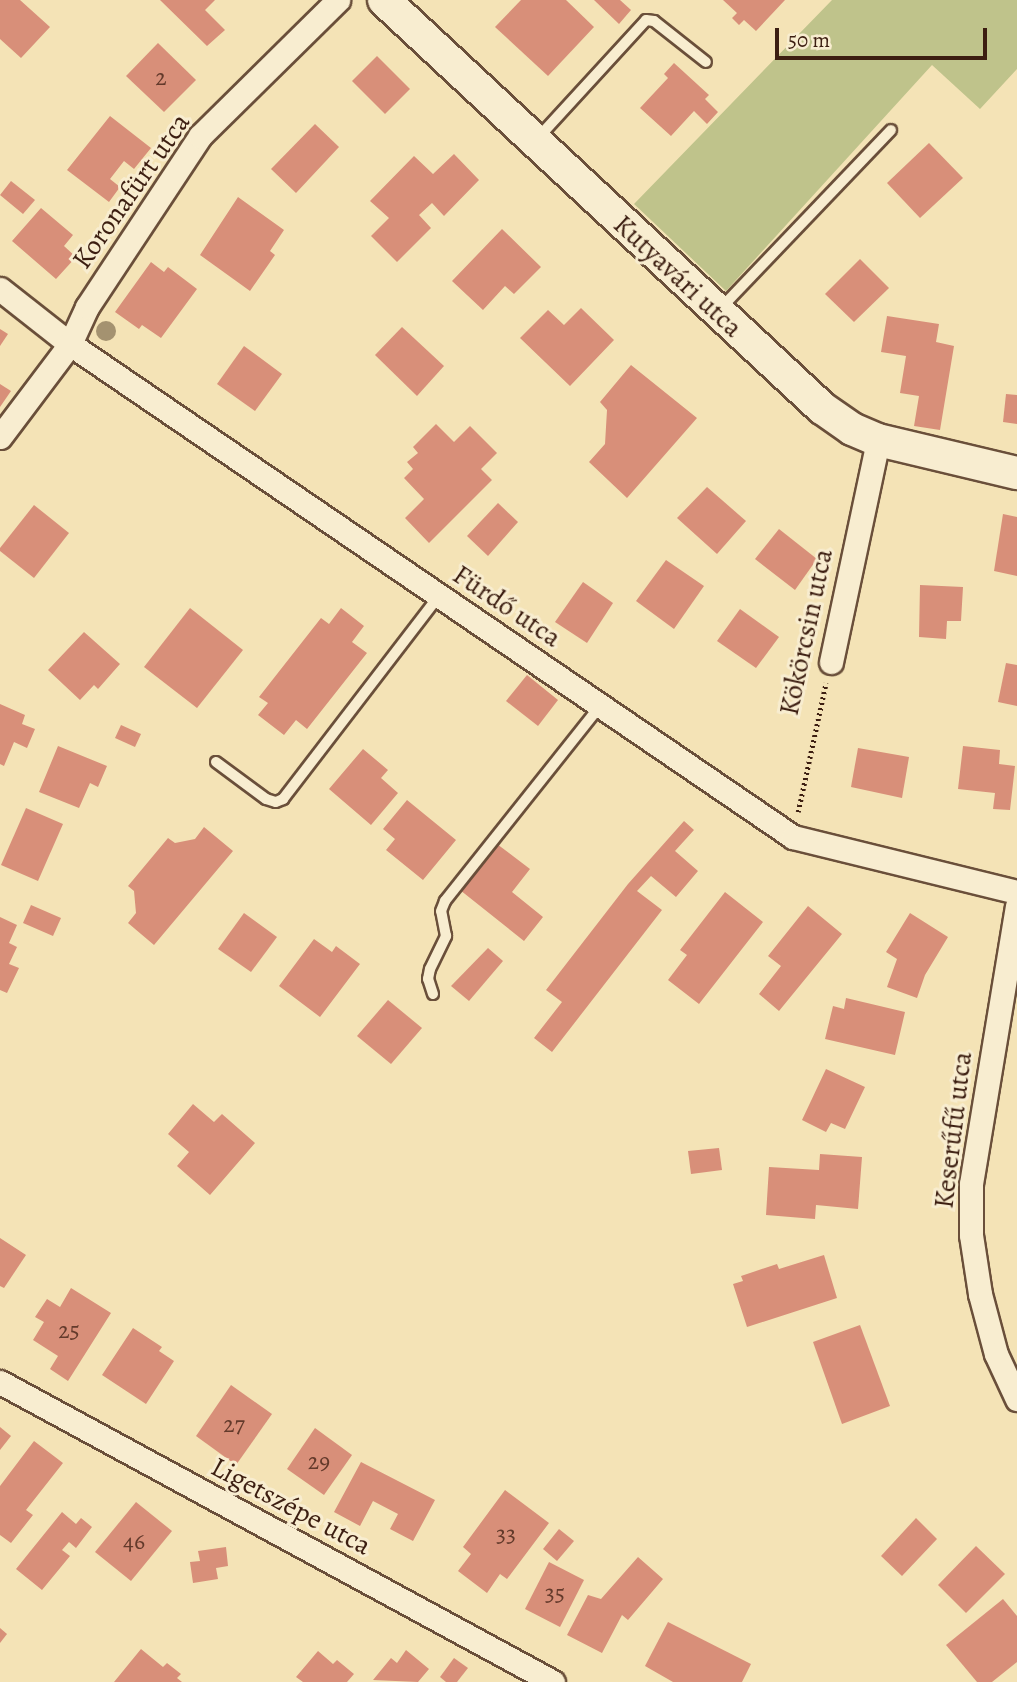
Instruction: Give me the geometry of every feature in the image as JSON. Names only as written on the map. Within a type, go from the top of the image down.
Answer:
[{"type":"street","name":"Koronafürt utca","points":[[0,437],[71,344],[87,307],[200,136],[338,0]]},
{"type":"street","name":"Kutyavári utca","points":[[384,0],[822,408],[852,429],[878,440],[1017,473]]},
{"type":"street","name":"Fürdő utca","points":[[0,289],[71,344],[793,837],[1017,892]]},
{"type":"street","name":"Kökörcsin utca","points":[[831,662],[878,440]]},
{"type":"street","name":"Keserűfű utca","points":[[1017,906],[971,1184],[971,1235],[980,1294],[996,1354],[1017,1399]]},
{"type":"street","name":"Ligetszépe utca","points":[[0,1382],[553,1682]]},
{"type":"lane","points":[[535,141],[646,20],[654,21],[706,62]]},
{"type":"lane","points":[[717,313],[891,130]]},
{"type":"lane","points":[[216,762],[266,799],[276,802],[283,799],[439,596]]},
{"type":"lane","points":[[433,993],[428,979],[446,936],[441,911],[445,901],[600,706]]},
{"type":"path","name":"Kökörcsin utca","points":[[793,837],[831,662]]},
{"type":"green space","points":[[832,0],[1017,0],[1017,69],[980,109],[932,65],[726,291],[634,204]]},
{"type":"building","points":[[0,0],[20,0],[50,27],[21,58],[0,39]]},
{"type":"building","points":[[160,0],[215,0],[205,10],[225,30],[207,46]]},
{"type":"building","points":[[521,0],[566,0],[594,27],[548,76],[495,27]]},
{"type":"building","points":[[594,0],[620,0],[631,10],[619,24]]},
{"type":"building","points":[[723,0],[785,0],[756,31],[744,20],[739,25],[732,18],[737,13]]},
{"type":"building","points":[[158,43],[196,80],[164,112],[126,76]]},
{"type":"building","points":[[377,56],[410,89],[385,114],[352,81]]},
{"type":"building","points":[[674,63],[709,95],[705,99],[718,112],[707,124],[694,111],[671,136],[640,108],[668,78],[664,74]]},
{"type":"building","points":[[110,116],[151,148],[134,169],[124,161],[110,179],[120,187],[109,202],[67,170]]},
{"type":"building","points":[[315,124],[339,147],[296,193],[271,169]]},
{"type":"building","points":[[929,143],[963,178],[920,218],[887,183]]},
{"type":"building","points":[[454,154],[479,180],[444,216],[432,203],[419,215],[431,228],[397,262],[371,236],[389,218],[370,201],[414,156],[433,174]]},
{"type":"building","points":[[11,181],[35,200],[23,214],[0,195]]},
{"type":"building","points":[[238,197],[284,230],[270,251],[275,255],[250,291],[200,255]]},
{"type":"building","points":[[41,208],[73,235],[64,246],[76,257],[56,279],[12,241]]},
{"type":"building","points":[[502,229],[541,267],[514,294],[505,286],[483,310],[452,281]]},
{"type":"building","points":[[860,259],[889,288],[854,322],[825,294]]},
{"type":"building","points":[[151,262],[164,272],[168,267],[197,289],[161,338],[142,325],[139,329],[115,312]]},
{"type":"building","points":[[581,308],[614,340],[570,386],[520,338],[548,310],[564,325]]},
{"type":"building","points":[[887,316],[939,324],[936,342],[954,346],[940,430],[914,426],[919,396],[900,393],[906,356],[881,352]]},
{"type":"building","points":[[402,327],[444,366],[417,396],[375,355]]},
{"type":"building","points":[[0,329],[8,334],[0,346]]},
{"type":"building","points":[[244,346],[282,374],[255,411],[217,384]]},
{"type":"building","points":[[631,365],[697,418],[627,498],[589,462],[605,444],[607,410],[600,402]]},
{"type":"building","points":[[0,384],[11,391],[0,407]]},
{"type":"building","points":[[1006,394],[1017,395],[1017,424],[1003,422]]},
{"type":"building","points":[[436,424],[454,442],[470,426],[497,453],[481,469],[492,480],[429,543],[405,518],[424,499],[404,478],[413,469],[407,462],[418,453],[413,447]]},
{"type":"building","points":[[707,487],[746,521],[717,554],[677,518]]},
{"type":"building","points":[[498,503],[518,522],[488,556],[467,536]]},
{"type":"building","points":[[34,505],[69,533],[34,578],[0,551],[0,548]]},
{"type":"building","points":[[1003,514],[1017,517],[1017,576],[994,571]]},
{"type":"building","points":[[779,529],[817,559],[795,590],[755,559]]},
{"type":"building","points":[[666,560],[704,586],[674,629],[636,601]]},
{"type":"building","points":[[583,582],[613,603],[587,643],[555,622]]},
{"type":"building","points":[[920,585],[963,587],[961,621],[947,621],[946,639],[919,637]]},
{"type":"building","points":[[190,608],[243,650],[197,708],[144,667]]},
{"type":"building","points":[[341,608],[364,626],[352,642],[367,653],[307,729],[296,720],[284,735],[258,715],[268,703],[259,697],[321,618],[329,624]]},
{"type":"building","points":[[740,609],[779,637],[756,668],[717,641]]},
{"type":"building","points":[[84,632],[120,664],[98,689],[94,685],[80,700],[48,670]]},
{"type":"building","points":[[1006,663],[1017,665],[1017,706],[998,702]]},
{"type":"building","points":[[527,675],[558,700],[538,726],[506,701]]},
{"type":"building","points":[[0,704],[25,715],[22,724],[35,729],[27,748],[14,742],[4,766],[0,764]]},
{"type":"building","points":[[121,725],[141,734],[135,747],[115,738]]},
{"type":"building","points":[[58,746],[107,766],[98,787],[90,783],[79,808],[39,792]]},
{"type":"building","points":[[963,746],[1000,750],[999,764],[1015,766],[1010,810],[993,809],[995,793],[958,789]]},
{"type":"building","points":[[858,748],[909,757],[902,798],[851,787]]},
{"type":"building","points":[[363,749],[388,770],[381,778],[398,793],[371,825],[329,789]]},
{"type":"building","points":[[407,800],[456,840],[423,880],[386,850],[395,839],[383,829]]},
{"type":"building","points":[[26,808],[63,824],[38,881],[1,865]]},
{"type":"building","points":[[684,821],[694,830],[675,851],[698,871],[676,897],[651,876],[637,891],[662,910],[552,1052],[534,1038],[562,1002],[546,990],[628,884]]},
{"type":"building","points":[[204,827],[233,851],[154,945],[128,923],[136,913],[134,891],[128,886],[168,838],[175,843],[195,839]]},
{"type":"building","points":[[497,844],[530,869],[512,892],[543,917],[524,941],[460,890]]},
{"type":"building","points":[[725,892],[763,922],[699,1004],[668,980],[687,955],[680,950]]},
{"type":"building","points":[[31,905],[61,918],[53,936],[23,923]]},
{"type":"building","points":[[808,906],[842,934],[779,1011],[759,994],[781,966],[768,956]]},
{"type":"building","points":[[244,913],[277,937],[251,972],[218,949]]},
{"type":"building","points":[[910,913],[948,937],[925,975],[917,998],[887,987],[897,959],[886,952]]},
{"type":"building","points":[[0,917],[17,925],[9,943],[17,947],[9,964],[19,968],[7,993],[0,990]]},
{"type":"building","points":[[314,939],[332,952],[336,946],[360,964],[320,1017],[279,986]]},
{"type":"building","points":[[488,948],[503,961],[469,1001],[451,986]]},
{"type":"building","points":[[846,998],[905,1012],[895,1055],[825,1039],[833,1006],[844,1009]]},
{"type":"building","points":[[388,1000],[422,1028],[391,1064],[357,1036]]},
{"type":"building","points":[[826,1069],[865,1087],[845,1129],[831,1123],[826,1132],[802,1120]]},
{"type":"building","points":[[193,1104],[214,1122],[222,1114],[255,1143],[210,1195],[177,1166],[189,1152],[168,1134]]},
{"type":"building","points":[[719,1148],[722,1170],[691,1174],[688,1151]]},
{"type":"building","points":[[820,1154],[862,1157],[858,1209],[816,1205],[815,1219],[766,1215],[769,1167],[819,1170]]},
{"type":"building","points":[[0,1238],[26,1255],[4,1288],[0,1286]]},
{"type":"building","points":[[824,1255],[837,1298],[747,1327],[733,1284],[743,1281],[741,1276],[777,1264],[779,1269]]},
{"type":"building","points":[[71,1288],[111,1313],[68,1381],[50,1369],[58,1356],[33,1340],[44,1322],[35,1317],[47,1299],[60,1307]]},
{"type":"building","points":[[860,1325],[890,1406],[842,1424],[813,1342]]},
{"type":"building","points":[[133,1328],[162,1347],[159,1351],[174,1361],[146,1404],[102,1375]]},
{"type":"building","points":[[231,1385],[272,1414],[236,1465],[196,1436]]},
{"type":"building","points":[[0,1427],[11,1436],[0,1450]]},
{"type":"building","points":[[315,1428],[352,1455],[324,1495],[287,1469]]},
{"type":"building","points":[[34,1441],[63,1463],[26,1510],[33,1515],[11,1543],[0,1535],[0,1486]]},
{"type":"building","points":[[361,1462],[435,1500],[413,1541],[390,1529],[398,1514],[373,1501],[360,1526],[334,1512]]},
{"type":"building","points":[[505,1490],[549,1523],[507,1579],[500,1574],[487,1593],[458,1571],[471,1554],[463,1547]]},
{"type":"building","points":[[136,1502],[172,1531],[131,1581],[95,1552]]},
{"type":"building","points":[[62,1512],[76,1524],[81,1518],[92,1527],[76,1548],[69,1542],[62,1550],[70,1556],[42,1590],[16,1569]]},
{"type":"building","points":[[916,1518],[937,1539],[902,1576],[881,1556]]},
{"type":"building","points":[[559,1529],[574,1541],[557,1561],[543,1549]]},
{"type":"building","points":[[976,1546],[1005,1574],[966,1613],[938,1585]]},
{"type":"building","points":[[226,1547],[228,1566],[216,1568],[218,1579],[193,1583],[190,1562],[200,1561],[198,1551]]},
{"type":"building","points":[[638,1557],[663,1579],[628,1620],[622,1615],[602,1653],[567,1635],[588,1595],[601,1599]]},
{"type":"building","points":[[549,1562],[584,1580],[560,1627],[525,1609]]},
{"type":"building","points":[[1003,1599],[1017,1616],[1017,1662],[992,1682],[977,1682],[946,1645]]},
{"type":"building","points":[[668,1622],[751,1664],[742,1682],[673,1682],[645,1666]]},
{"type":"building","points":[[0,1628],[7,1634],[0,1643]]},
{"type":"building","points":[[141,1649],[163,1667],[167,1663],[181,1674],[177,1678],[182,1682],[114,1682]]},
{"type":"building","points":[[406,1650],[429,1669],[418,1682],[373,1680],[391,1658],[397,1663]]},
{"type":"building","points":[[318,1651],[333,1664],[337,1660],[354,1674],[347,1682],[303,1682],[296,1677]]},
{"type":"building","points":[[454,1658],[468,1668],[457,1682],[446,1682],[440,1677]]}]
